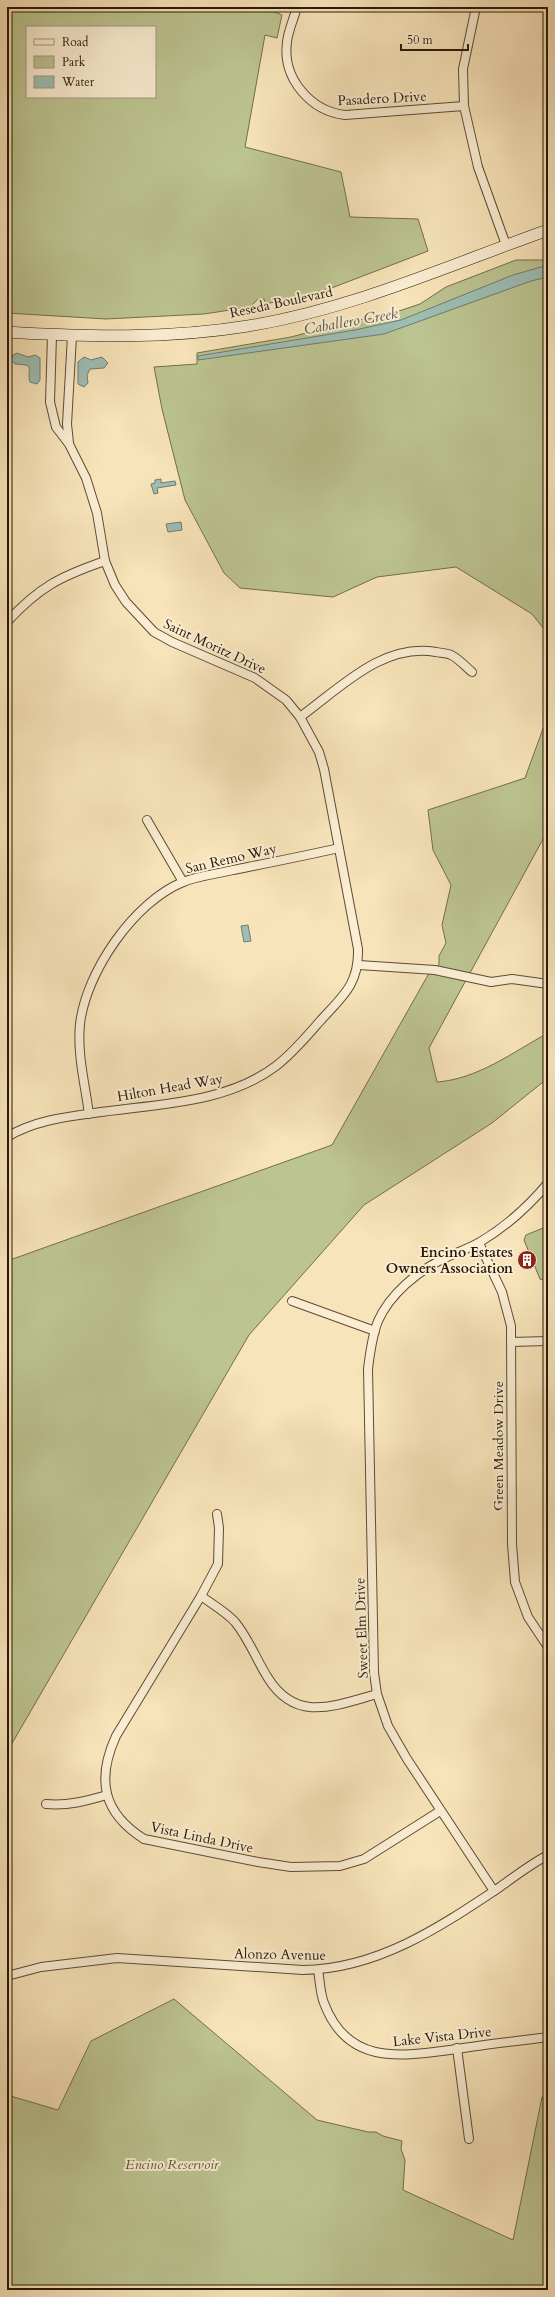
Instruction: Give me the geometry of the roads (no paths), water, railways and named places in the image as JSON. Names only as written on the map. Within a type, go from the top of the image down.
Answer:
[{"type":"main road","name":"Reseda Boulevard","points":[[7,332],[72,336],[144,337],[249,326],[350,302],[548,230]]},
{"type":"street","name":"Pasadero Drive","points":[[298,7],[287,42],[287,59],[291,76],[303,94],[317,106],[331,113],[345,115],[464,106]]},
{"type":"street","points":[[476,7],[463,69],[464,106],[478,167],[506,245]]},
{"type":"street","name":"Saint Moritz Drive","points":[[52,334],[50,402],[56,427],[69,444],[86,478],[97,513],[105,561],[115,585],[126,602],[154,632],[172,642],[255,678],[286,700],[300,718],[319,752],[339,848]]},
{"type":"street","name":"Saint Moritz Drive","points":[[69,444],[67,424],[72,336]]},
{"type":"street","points":[[7,622],[24,604],[48,585],[68,574],[105,561]]},
{"type":"street","points":[[300,718],[366,669],[384,658],[408,651],[428,650],[450,655],[472,672]]},
{"type":"street","points":[[147,820],[183,882]]},
{"type":"street","name":"San Remo Way","points":[[89,1114],[79,1043],[83,1009],[90,987],[114,945],[143,908],[160,894],[183,882],[339,848]]},
{"type":"street","name":"Hilton Head Way","points":[[7,1137],[42,1122],[208,1097],[235,1088],[257,1078],[277,1066],[294,1050],[349,990],[359,965],[358,949],[339,848]]},
{"type":"street","points":[[359,965],[435,970],[491,982],[512,979],[548,984]]},
{"type":"street","name":"Sweet Elm Drive","points":[[494,1890],[440,1811],[388,1726],[377,1694],[374,1673],[368,1369],[375,1331],[388,1305],[408,1283],[423,1270],[443,1259],[479,1243],[518,1216],[548,1183]]},
{"type":"street","name":"Green Meadow Drive","points":[[479,1243],[502,1292],[510,1326],[512,1544],[515,1582],[528,1617],[548,1647]]},
{"type":"street","points":[[292,1301],[375,1331]]},
{"type":"street","points":[[511,1342],[548,1341]]},
{"type":"street","name":"Vista Linda Drive","points":[[216,1514],[219,1534],[218,1564],[201,1596],[111,1747],[104,1774],[107,1795],[117,1816],[129,1829],[144,1839],[258,1862],[291,1867],[340,1866],[364,1859],[440,1811]]},
{"type":"street","points":[[201,1596],[234,1621],[246,1637],[268,1678],[286,1700],[300,1707],[316,1708],[377,1694]]},
{"type":"street","points":[[46,1804],[59,1805],[78,1803],[107,1795]]},
{"type":"street","name":"Alonzo Avenue","points":[[7,1976],[41,1967],[117,1958],[318,1970],[361,1961],[396,1950],[432,1932],[548,1855]]},
{"type":"street","name":"Lake Vista Drive","points":[[318,1970],[328,2013],[344,2036],[355,2044],[377,2054],[394,2055],[548,2037]]},
{"type":"street","points":[[457,2048],[469,2139]]},
{"type":"water","points":[[548,265],[548,277],[531,281],[384,334],[198,360],[198,356],[355,330],[401,320],[513,275]]},
{"type":"water","points":[[17,353],[28,357],[35,355],[40,358],[40,380],[37,384],[30,382],[28,366],[15,364],[11,360],[13,355]]},
{"type":"water","points":[[84,357],[91,360],[102,357],[108,363],[104,368],[90,369],[87,375],[88,383],[84,387],[78,384],[78,362]]},
{"type":"water","points":[[161,479],[161,483],[175,481],[176,485],[157,488],[158,493],[154,494],[151,484],[155,483],[155,480]]},
{"type":"water","points":[[181,522],[182,530],[168,532],[166,524]]},
{"type":"water","points":[[248,925],[251,941],[244,942],[241,926]]},
{"type":"place","name":"Encino Estates Owners Association","points":[[527,1260]]},
{"type":"water label","name":"Caballero Creek","points":[[351,321]]},
{"type":"park label","name":"Encino Reservoir","points":[[172,2164]]}]
